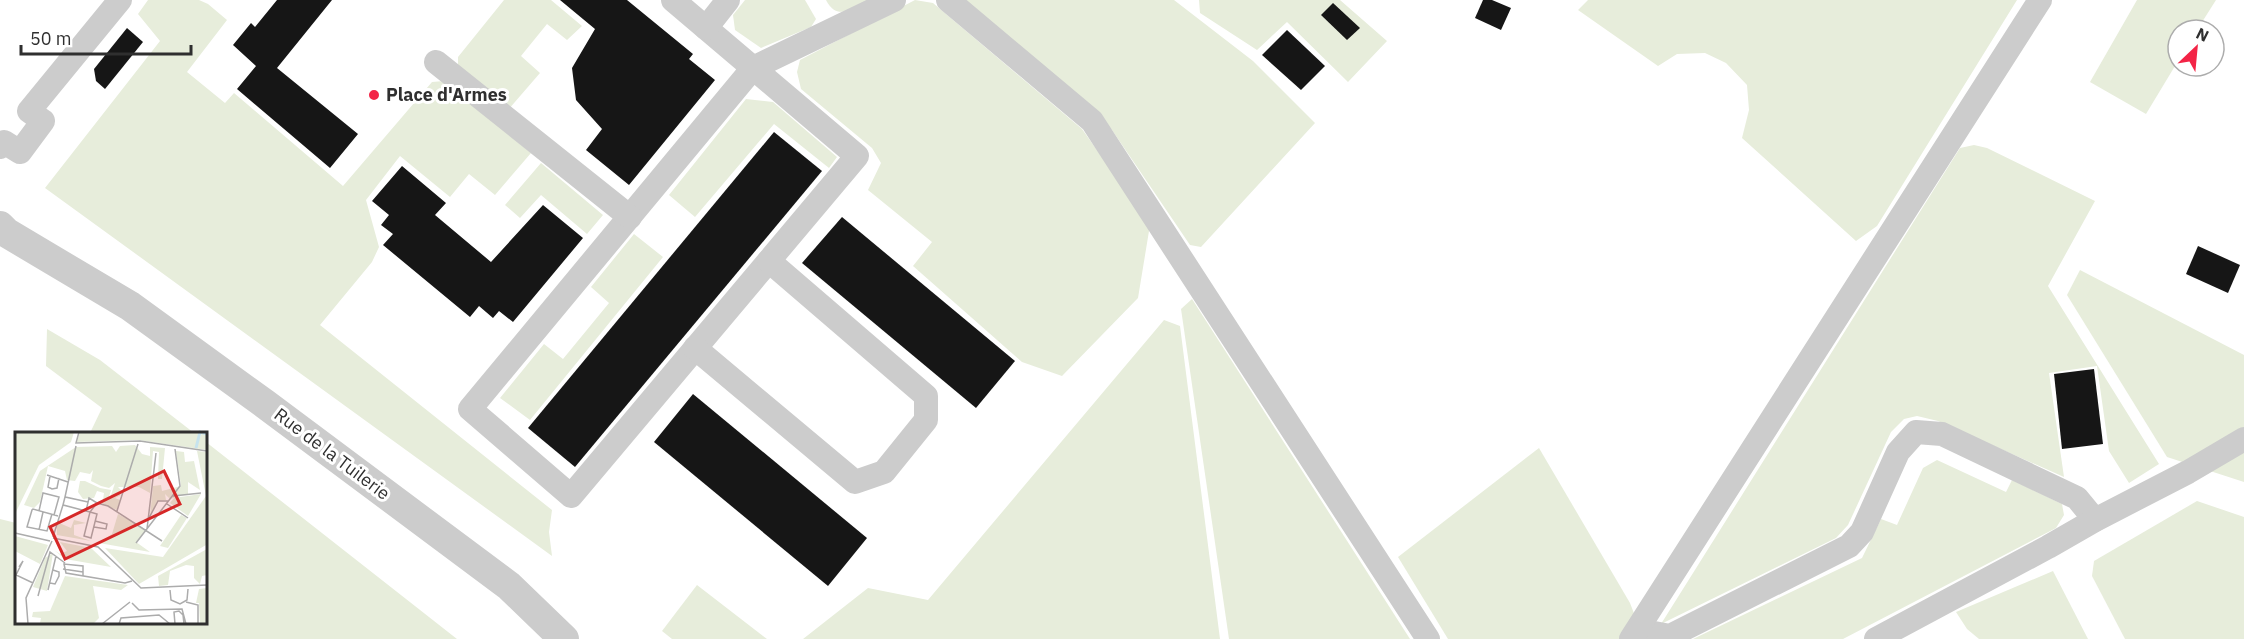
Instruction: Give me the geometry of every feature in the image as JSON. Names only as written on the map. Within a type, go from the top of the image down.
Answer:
[{"type":"street","points":[[0,147],[4,141],[20,152],[43,121],[29,111],[120,0]]},
{"type":"street","points":[[673,0],[753,68],[857,156],[571,496],[470,410],[753,68],[894,0]]},
{"type":"street","points":[[706,28],[728,0]]},
{"type":"street","points":[[948,0],[1092,121],[1428,639]]},
{"type":"street","points":[[2040,0],[1634,634],[1671,636],[1849,546],[1862,532],[1898,452],[1916,432],[1942,434],[2067,493],[2077,498],[2095,520]]},
{"type":"street","points":[[436,62],[630,217]]},
{"type":"street","name":"Rue de la Tuilerie","points":[[0,226],[7,233],[130,306],[256,397],[509,586],[564,639]]},
{"type":"street","name":"Rue de la Tuilerie","points":[[0,254],[90,282]]},
{"type":"street","points":[[695,348],[855,482],[884,472],[890,465],[926,420],[926,396],[769,261]]},
{"type":"street","points":[[1876,639],[2188,472],[2244,439]]},
{"type":"green space","points":[[148,0],[199,0],[208,4],[227,20],[187,72],[225,103],[234,93],[343,186],[432,82],[444,81],[531,153],[495,195],[469,174],[450,197],[400,156],[366,200],[379,247],[372,262],[320,325],[552,510],[549,532],[552,556],[45,188],[160,41],[138,14]]},
{"type":"green space","points":[[504,0],[551,0],[582,26],[567,40],[547,24],[521,56],[540,73],[508,110],[458,70],[458,57]]},
{"type":"green space","points":[[745,0],[805,0],[816,19],[811,27],[761,48],[735,30],[733,15]]},
{"type":"green space","points":[[826,0],[870,0],[841,12],[830,7]]},
{"type":"green space","points":[[915,0],[933,3],[1082,129],[1150,225],[1138,298],[1062,376],[1022,362],[913,266],[932,242],[868,190],[881,163],[872,148],[801,89],[797,72],[800,60]]},
{"type":"green space","points":[[961,0],[1174,0],[1253,61],[1315,123],[1201,247],[1190,245],[1112,130]]},
{"type":"green space","points":[[1199,0],[1340,0],[1387,41],[1348,82],[1287,22],[1257,50],[1200,13]]},
{"type":"green space","points":[[1588,0],[2017,0],[1877,226],[1856,241],[1742,138],[1749,110],[1747,85],[1726,63],[1705,53],[1677,54],[1658,66],[1578,10]]},
{"type":"green space","points":[[2137,0],[2216,0],[2205,18],[2166,18],[2168,78],[2146,114],[2090,82]]},
{"type":"green space","points":[[746,99],[773,102],[837,157],[829,168],[774,124],[695,217],[669,195]]},
{"type":"green space","points":[[1974,145],[1987,148],[2095,201],[2048,286],[2159,464],[2129,483],[2109,451],[2097,366],[2049,373],[2064,477],[1938,421],[1917,416],[1904,419],[1891,432],[1848,525],[1836,538],[1661,624],[1960,148]]},
{"type":"green space","points":[[541,163],[603,215],[587,234],[541,195],[520,218],[505,205]]},
{"type":"green space","points":[[634,234],[663,257],[530,420],[500,398],[544,344],[563,359],[609,303],[591,287]]},
{"type":"green space","points":[[2080,270],[2244,355],[2244,482],[2167,457],[2067,295]]},
{"type":"green space","points":[[1192,299],[1410,639],[1229,639],[1181,309]]},
{"type":"green space","points":[[1164,320],[1180,326],[1220,639],[803,639],[868,588],[928,600]]},
{"type":"green space","points":[[47,329],[100,360],[193,432],[90,432],[102,408],[46,366]]},
{"type":"green space","points":[[207,443],[457,639],[0,639],[0,519],[15,523],[15,624],[207,624]]},
{"type":"green space","points":[[1539,448],[1630,603],[1635,616],[1621,639],[1448,639],[1398,557]]},
{"type":"green space","points":[[1937,460],[2006,492],[2012,480],[2062,504],[2064,515],[2056,528],[1843,639],[1693,639],[1862,558],[1881,519],[1897,525],[1923,468]]},
{"type":"green space","points":[[2197,501],[2244,517],[2244,639],[2125,639],[2092,576],[2094,561]]},
{"type":"green space","points":[[2053,571],[2088,639],[1979,639],[1967,629],[1956,612]]},
{"type":"green space","points":[[697,585],[767,639],[672,639],[662,631]]},
{"type":"building","points":[[277,0],[332,0],[277,68],[358,134],[330,168],[237,89],[256,66],[233,45],[251,23],[255,27]]},
{"type":"building","points":[[560,0],[627,0],[693,54],[689,59],[715,80],[629,185],[586,150],[602,129],[576,100],[572,68],[595,29]]},
{"type":"building","points":[[1483,0],[1492,0],[1511,8],[1501,30],[1475,18]]},
{"type":"building","points":[[1333,3],[1360,28],[1347,40],[1321,15]]},
{"type":"building","points":[[127,28],[143,42],[105,89],[96,81],[94,69]]},
{"type":"building","points":[[1287,30],[1325,66],[1301,90],[1262,55]]},
{"type":"building","points":[[774,132],[822,171],[575,467],[528,428]]},
{"type":"building","points":[[402,166],[446,203],[435,215],[491,262],[543,205],[583,238],[513,322],[499,311],[493,318],[479,306],[470,317],[383,245],[393,234],[381,225],[389,215],[372,201]]},
{"type":"building","points":[[842,217],[1015,361],[976,408],[802,263]]},
{"type":"building","points":[[2198,246],[2240,265],[2228,293],[2186,274]]},
{"type":"building","points":[[2094,369],[2103,444],[2062,449],[2054,374]]},
{"type":"building","points":[[693,394],[867,538],[828,586],[654,442]]},
{"type":"place","name":"Place d'Armes","points":[[374,95]]}]
